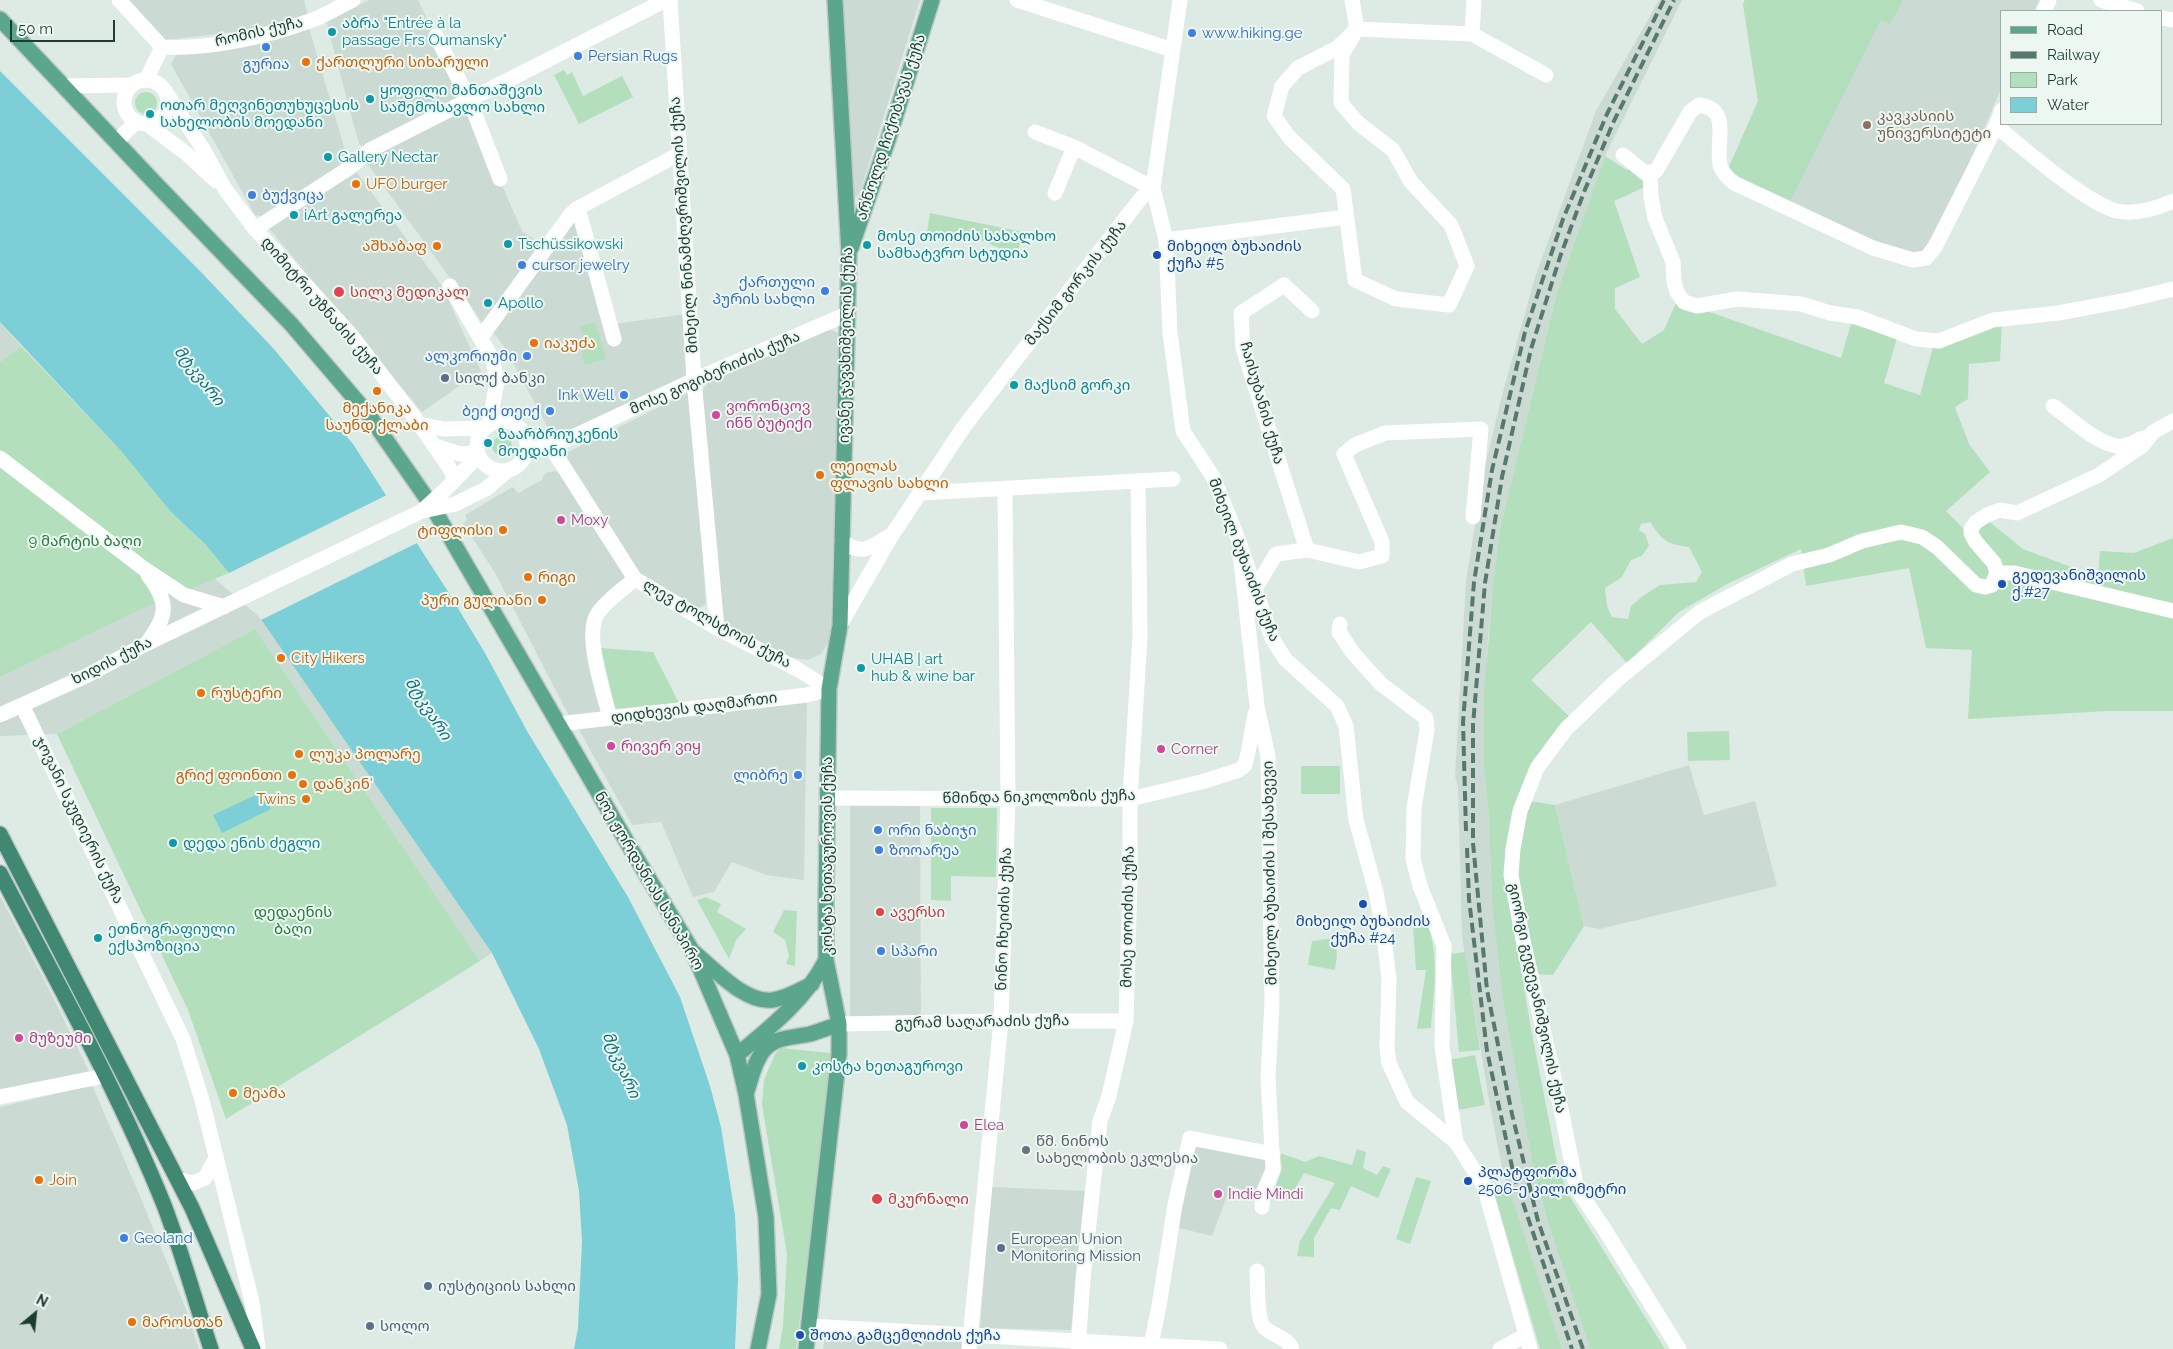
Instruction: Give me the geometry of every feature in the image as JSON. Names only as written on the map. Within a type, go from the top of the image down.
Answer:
[{"type":"highway","points":[[0,834],[177,1179],[201,1228],[253,1349]]},
{"type":"highway","points":[[0,873],[104,1076],[164,1206],[211,1349]]},
{"type":"main road","name":"ივანე ჯავახიშვილის ქუჩა","points":[[829,689],[840,625],[849,254],[835,0]]},
{"type":"main road","name":"არნოლდ ჩიქობავას ქუჩა","points":[[849,254],[932,0]]},
{"type":"main road","name":"ნოე ჟორდანიას სანაპირო","points":[[0,18],[116,142],[292,324],[368,414],[559,724],[693,952],[737,1055],[746,1094],[766,1218],[769,1294],[758,1349]]},
{"type":"main road","points":[[845,196],[851,201],[858,202],[872,188]]},
{"type":"main road","name":"კოსტა ხეთაგუროვის ქუჩა","points":[[806,1349],[839,1054],[839,1024],[826,960],[829,689]]},
{"type":"main road","points":[[693,952],[739,989],[751,997],[764,1001],[784,997],[812,984]]},
{"type":"main road","points":[[737,1055],[785,1013],[812,984],[826,960]]},
{"type":"main road","points":[[746,1094],[763,1051],[776,1040],[808,1034],[839,1024]]},
{"type":"street","points":[[64,86],[139,82],[159,84],[167,94],[167,108],[164,114],[154,123],[141,123],[127,113],[124,101],[128,89],[139,82],[162,47],[119,0]]},
{"type":"street","name":"რომის ქუჩა","points":[[162,47],[208,44],[248,38],[317,19],[353,0]]},
{"type":"street","points":[[255,229],[349,168],[370,150],[666,0]]},
{"type":"street","name":"მიხეილ წინამძღვრიშვილის ქუჩა","points":[[670,0],[678,154],[694,380],[717,628]]},
{"type":"street","points":[[1017,0],[1173,50]]},
{"type":"street","points":[[1035,132],[1074,147],[1153,188],[1180,0]]},
{"type":"street","points":[[1352,0],[1357,29],[1342,55],[1340,103],[1358,123],[1393,150],[1411,182],[1451,225],[1468,266],[1449,306],[1396,299],[1355,280],[1343,189],[1289,137],[1274,116],[1282,86],[1298,68],[1337,48],[1357,29],[1472,34],[1546,75]]},
{"type":"street","points":[[1472,34],[1474,0]]},
{"type":"street","points":[[2107,1],[2134,10]]},
{"type":"street","points":[[436,36],[469,99],[500,179]]},
{"type":"street","name":"დიმიტრი უზნაძის ქუჩა","points":[[167,94],[203,149],[224,189]]},
{"type":"street","points":[[1623,155],[1645,173],[1656,171],[1690,112],[1699,105],[1709,106],[1716,113],[1720,124],[1721,167],[1734,184],[1873,248],[1913,260],[1926,258],[1934,247],[2000,115]]},
{"type":"street","points":[[116,142],[141,123]]},
{"type":"street","name":"დიმიტრი უზნაძის ქუჩა","points":[[141,123],[187,154],[224,189],[255,229],[352,336],[449,467],[454,475],[450,485]]},
{"type":"street","points":[[1996,126],[2080,192],[2102,206],[2119,211],[2154,209],[2173,211]]},
{"type":"street","points":[[1055,193],[1074,147]]},
{"type":"street","points":[[481,338],[571,214],[578,208],[678,154]]},
{"type":"street","points":[[1650,172],[1651,197],[1655,218],[1673,262],[1674,282],[1677,292],[1684,302],[1697,306],[1737,299],[1801,304],[1830,313],[1858,317],[1916,339],[1939,341],[1993,320],[2058,313],[2123,301],[2173,289]]},
{"type":"street","name":"მიხეილ ბუხაიძის ქუჩა","points":[[1153,188],[1166,240],[1170,333],[1183,431],[1213,477],[1238,539],[1272,638],[1285,659],[1337,706],[1346,726],[1356,820],[1374,884],[1384,936],[1389,979],[1388,1063],[1406,1102],[1456,1142],[1484,1186],[1528,1342]]},
{"type":"street","name":"მაქსიმ გორკის ქუჩა","points":[[840,625],[892,535],[963,428],[1141,198],[1153,188]]},
{"type":"street","points":[[2154,209],[2173,201]]},
{"type":"street","points":[[578,208],[614,339]]},
{"type":"street","points":[[1166,240],[1346,217]]},
{"type":"street","name":"ჩაისუბანის ქუჩა","points":[[1307,550],[1243,348],[1241,313],[1284,285],[1312,311]]},
{"type":"street","points":[[450,286],[493,360],[497,382],[487,426],[478,440],[478,454],[490,468],[498,471],[507,471]]},
{"type":"street","name":"მოსე გოგიბერიძის ქუჩა","points":[[527,449],[551,447],[694,380],[847,314]]},
{"type":"street","points":[[2053,406],[2097,438],[2118,446],[2130,444],[2150,436]]},
{"type":"street","points":[[419,424],[444,429],[487,426],[506,421],[518,427],[524,434],[527,449],[520,464],[507,471],[486,489],[455,504],[427,509]]},
{"type":"street","points":[[2173,421],[2167,422],[2130,456],[2099,475],[2017,513],[2000,510],[1987,515],[1976,522],[1971,529],[1975,541],[1994,563],[1997,573],[2014,572],[2173,611]]},
{"type":"street","points":[[1255,589],[1276,554],[1307,550],[1359,562],[1382,556],[1382,542],[1344,454],[1355,445],[1385,433],[1481,429],[1473,517]]},
{"type":"street","points":[[435,446],[460,454],[478,454]]},
{"type":"street","name":"ლევ ტოლსტოის ქუჩა","points":[[551,447],[635,579],[717,628],[797,669],[829,689]]},
{"type":"street","points":[[427,509],[478,454]]},
{"type":"street","points":[[0,458],[143,568],[184,595],[224,607]]},
{"type":"street","points":[[921,493],[1173,479]]},
{"type":"street","name":"მოსე თოიძის ქუჩა","points":[[1078,1345],[1100,1121],[1109,1096],[1126,1021],[1130,799],[1140,636],[1138,481]]},
{"type":"street","name":"ნინო ჩხეიძის ქუჩა","points":[[970,1342],[1000,1021],[1008,798],[1005,488]]},
{"type":"street","name":"ხიდის ქუჩა","points":[[0,715],[427,509]]},
{"type":"street","name":"გიორგი გედევანიშვილის ქუჩა","points":[[1679,1349],[1577,1189],[1523,940],[1511,875],[1513,849],[1520,811],[1537,768],[1566,729],[1617,680],[1700,612],[1792,564],[1829,555],[1862,542],[1901,532],[1922,537],[1937,547],[1976,585],[1985,587],[1992,585],[1997,573]]},
{"type":"street","points":[[842,541],[852,549],[860,551],[892,535]]},
{"type":"street","name":"მიხეილ ბუხაიძის I შესახვევი","points":[[1238,539],[1257,706],[1268,756],[1272,1002],[1268,1078],[1273,1170],[1263,1193],[1262,1207]]},
{"type":"street","points":[[143,568],[161,595],[164,612],[158,627],[146,644]]},
{"type":"street","points":[[610,718],[591,636],[593,621],[598,612],[635,579]]},
{"type":"street","points":[[1340,624],[1339,632],[1353,653],[1381,684],[1426,718],[1427,730],[1414,808],[1413,859],[1420,886],[1444,946],[1442,1046],[1456,1142]]},
{"type":"street","name":"დიდხევის დაღმართი","points":[[559,724],[807,695],[829,689]]},
{"type":"street","name":"ჯოვანი სკუდიერის ქუჩა","points":[[22,705],[184,1039],[196,1076],[215,1160],[252,1302],[258,1349]]},
{"type":"street","name":"წმინდა ნიკოლოზის ქუჩა","points":[[827,798],[1130,799],[1205,781],[1239,770],[1245,765],[1257,706]]},
{"type":"street","name":"გურამ საღარაძის ქუჩა","points":[[839,1024],[1126,1021]]},
{"type":"street","points":[[0,1097],[104,1076]]},
{"type":"street","points":[[1150,1345],[1159,1306],[1175,1205],[1190,1138],[1273,1154]]},
{"type":"street","points":[[177,1179],[193,1183],[205,1178],[215,1160]]},
{"type":"street","points":[[1257,1271],[1261,1318],[1264,1326],[1287,1341],[1292,1349]]},
{"type":"street","points":[[809,1326],[970,1342],[1150,1345],[1220,1349]]},
{"type":"street","points":[[1500,1349],[1528,1342]]},
{"type":"shaded area","points":[[127,0],[304,0],[308,16],[252,30],[165,40]]},
{"type":"shaded area","points":[[369,0],[418,0],[464,94],[364,147],[359,144],[326,21]]},
{"type":"shaded area","points":[[841,0],[920,0],[860,192],[856,197],[852,197]]},
{"type":"shaded area","points":[[1659,0],[1682,0],[1605,156],[1557,292],[1500,529],[1488,637],[1484,768],[1489,819],[1492,904],[1503,1002],[1533,1166],[1548,1223],[1590,1349],[1562,1349],[1503,1172],[1462,937],[1458,787],[1455,776],[1466,581],[1484,471],[1501,399],[1535,277],[1596,111]]},
{"type":"shaded area","name":"კავკასიის უნივერსიტეტი","points":[[1745,0],[2039,0],[2034,10],[2000,10],[2000,92],[1957,191],[1922,253],[1886,248],[1726,174],[1758,101],[1743,4]]},
{"type":"shaded area","points":[[309,28],[349,163],[265,217],[255,215],[171,64],[177,53]]},
{"type":"shaded area","points":[[468,107],[522,231],[543,246],[487,323],[481,321],[367,163],[367,159]]},
{"type":"shaded area","points":[[354,169],[442,286],[481,371],[422,412],[267,226]]},
{"type":"shaded area","points":[[579,218],[608,325],[685,314],[689,377],[555,441],[506,349],[492,331],[569,222]]},
{"type":"shaded area","points":[[0,322],[21,346],[0,362]]},
{"type":"shaded area","points":[[829,329],[840,334],[830,640],[821,654],[808,660],[788,657],[721,622],[702,396],[703,389],[709,382]]},
{"type":"shaded area","points":[[0,365],[214,578],[263,620],[492,953],[480,961],[255,629],[57,734],[0,736],[0,677],[137,610]]},
{"type":"shaded area","points":[[692,391],[706,604],[695,610],[639,578],[562,455]]},
{"type":"shaded area","points":[[556,471],[561,475],[627,578],[597,609],[605,713],[570,718],[495,573],[463,523],[467,520],[465,515],[502,493],[513,487],[518,493],[542,480],[543,476],[548,472]]},
{"type":"shaded area","points":[[807,701],[804,880],[766,875],[732,862],[714,892],[693,897],[661,822],[632,825],[578,728]]},
{"type":"shaded area","points":[[1689,765],[1704,815],[1755,801],[1777,886],[1600,929],[1584,926],[1555,805]]},
{"type":"shaded area","points":[[850,806],[920,806],[921,1019],[850,1021]]},
{"type":"shaded area","points":[[0,896],[50,991],[89,1071],[84,1076],[0,1093]]},
{"type":"shaded area","points":[[89,1086],[93,1087],[137,1189],[186,1309],[199,1349],[0,1349],[0,1107]]},
{"type":"shaded area","points":[[1193,1143],[1278,1159],[1268,1197],[1231,1186],[1212,1236],[1175,1227]]},
{"type":"shaded area","points":[[991,1187],[1086,1191],[1071,1330],[980,1328]]},
{"type":"shaded area","points":[[825,1336],[964,1341],[963,1349],[823,1349]]},
{"type":"green space","points":[[1745,0],[1903,0],[1890,24],[1881,20],[1789,204],[1726,174],[1758,101],[1743,4]]},
{"type":"green space","points":[[564,70],[567,75],[572,72],[583,96],[622,76],[633,97],[579,124],[554,75]]},
{"type":"green space","points":[[146,92],[154,95],[157,103],[154,111],[146,114],[138,111],[135,103],[138,95]]},
{"type":"green space","points":[[1605,156],[1627,170],[1640,164],[1647,186],[1614,201],[1640,277],[1615,288],[1615,309],[1642,344],[1664,330],[1676,303],[1701,309],[1841,358],[1851,324],[1897,338],[1884,383],[1920,395],[1933,347],[2002,324],[2000,361],[1969,364],[1968,399],[1955,407],[1969,444],[1990,472],[1946,511],[1968,533],[1986,519],[2023,549],[2098,577],[2100,551],[2134,553],[2173,538],[2173,711],[2107,711],[1968,719],[1972,650],[1926,648],[1909,568],[1806,586],[1801,549],[1729,583],[1679,612],[1627,663],[1591,622],[1531,680],[1570,717],[1528,778],[1507,887],[1530,1023],[1557,1162],[1567,1192],[1665,1349],[1590,1349],[1548,1223],[1533,1166],[1503,1002],[1492,904],[1489,819],[1484,768],[1484,695],[1493,587],[1500,529],[1557,292]],"holes":[[[1650,522],[1670,543],[1689,547],[1702,572],[1696,582],[1660,585],[1631,606],[1628,619],[1612,617],[1607,606],[1605,588],[1622,577],[1631,560],[1642,556],[1649,545],[1645,534],[1639,530],[1641,524]]]},
{"type":"green space","points":[[930,213],[1023,232],[1017,255],[980,240],[927,232]]},
{"type":"green space","points":[[595,322],[606,359],[585,365],[579,343],[583,338],[580,326]]},
{"type":"green space","name":"9 მარტის ბაღი","points":[[21,346],[121,451],[170,511],[205,544],[229,573],[137,611],[0,677],[0,362]]},
{"type":"green space","points":[[498,436],[506,436],[512,442],[512,450],[506,456],[498,456],[492,450],[492,442]]},
{"type":"green space","name":"დედაენის ბაღი","points":[[255,629],[480,961],[226,1119],[188,1010],[57,734]]},
{"type":"green space","points":[[601,648],[653,652],[679,703],[615,709]]},
{"type":"green space","points":[[1729,731],[1730,760],[1688,761],[1687,732]]},
{"type":"green space","points":[[1301,766],[1340,766],[1340,794],[1301,794]]},
{"type":"green space","points":[[1529,801],[1555,805],[1584,926],[1553,975],[1535,974],[1515,868]]},
{"type":"green space","points":[[931,808],[997,808],[996,877],[951,876],[951,901],[931,900]]},
{"type":"green space","points":[[706,897],[721,904],[717,912],[746,929],[736,940],[729,959],[697,900]]},
{"type":"green space","points":[[784,910],[797,911],[795,966],[786,964],[789,956],[785,940],[773,932]]},
{"type":"green space","points":[[1428,923],[1435,962],[1431,1028],[1417,1029],[1426,970],[1416,970],[1413,925]]},
{"type":"green space","points":[[1335,938],[1337,955],[1335,970],[1308,965],[1312,941]]},
{"type":"green space","points":[[1465,952],[1480,1050],[1459,1052],[1450,954]]},
{"type":"green space","points":[[781,1048],[831,1053],[818,1176],[796,1349],[779,1349],[783,1326],[787,1254],[762,1105],[764,1080],[775,1054]]},
{"type":"green space","points":[[1475,1055],[1485,1105],[1458,1110],[1448,1060]]},
{"type":"green space","points":[[1357,1149],[1366,1152],[1363,1168],[1377,1175],[1383,1166],[1391,1169],[1378,1198],[1351,1186],[1340,1210],[1331,1208],[1314,1238],[1314,1257],[1297,1256],[1300,1241],[1335,1183],[1304,1173],[1288,1201],[1273,1195],[1282,1168],[1280,1153],[1305,1162],[1319,1156],[1352,1165]]},
{"type":"green space","points":[[1416,1177],[1431,1181],[1410,1244],[1396,1239]]},
{"type":"green space","points":[[1508,1186],[1562,1349],[1540,1349],[1493,1189]]},
{"type":"water","name":"მტკვარი","points":[[0,71],[202,273],[273,348],[353,444],[447,590],[485,653],[527,731],[628,897],[680,997],[710,1086],[721,1127],[735,1215],[738,1279],[735,1349],[574,1349],[578,1328],[582,1241],[579,1191],[567,1125],[539,1049],[492,953],[229,573],[205,544],[170,511],[121,451],[0,322]]},
{"type":"water","points":[[262,792],[271,809],[222,833],[213,815]]},
{"type":"pier","points":[[389,494],[419,542],[261,620],[227,574]]},
{"type":"railway","points":[[1466,831],[1463,722],[1474,582],[1492,470],[1525,332],[1563,219],[1607,114],[1664,0]]},
{"type":"railway","points":[[1583,1349],[1538,1221],[1512,1114],[1487,990],[1473,843],[1473,725],[1485,583],[1502,477],[1531,349],[1560,257],[1584,192],[1613,123],[1674,0]]},
{"type":"railway","points":[[1467,848],[1469,899],[1487,1051],[1514,1176],[1572,1349]]},
{"type":"place","name":"აბრა \"Entrée à la passage Frs Oumansky\"","points":[[332,32]]},
{"type":"place","name":"www.hiking.ge","points":[[1192,33]]},
{"type":"place","name":"გურია","points":[[266,47]]},
{"type":"place","name":"Persian Rugs","points":[[578,56]]},
{"type":"place","name":"ქართლური სიხარული","points":[[306,62]]},
{"type":"place","name":"ყოფილი მანთაშევის საშემოსავლო სახლი","points":[[370,99]]},
{"type":"place","name":"ოთარ მეღვინეთუხუცესის სახელობის მოედანი","points":[[150,114]]},
{"type":"place","name":"კავკასიის უნივერსიტეტი","points":[[1867,125]]},
{"type":"place","name":"Gallery Nectar","points":[[328,157]]},
{"type":"place","name":"UFO burger","points":[[356,184]]},
{"type":"place","name":"ბუქვიცა","points":[[252,195]]},
{"type":"place","name":"iArt გალერეა","points":[[294,215]]},
{"type":"place","name":"Tschüssikowski","points":[[508,244]]},
{"type":"place","name":"მოსე თოიძის სახალხო სამხატვრო სტუდია","points":[[867,245]]},
{"type":"place","name":"აშხაბაფ","points":[[437,246]]},
{"type":"place","name":"მიხეილ ბუხაიძის ქუჩა #5","points":[[1157,255]]},
{"type":"place","name":"cursor jewelry","points":[[522,265]]},
{"type":"place","name":"ქართული პურის სახლი","points":[[825,291]]},
{"type":"place","name":"სილკ მედიკალ","points":[[339,292]]},
{"type":"place","name":"Apollo","points":[[488,303]]},
{"type":"place","name":"იაკუძა","points":[[534,343]]},
{"type":"place","name":"ალკორიუმი","points":[[527,356]]},
{"type":"place","name":"სილქ ბანკი","points":[[445,378]]},
{"type":"place","name":"მაქსიმ გორკი","points":[[1014,385]]},
{"type":"place","name":"მექანიკა საუნდ ქლაბი","points":[[377,391]]},
{"type":"place","name":"Ink Well","points":[[624,395]]},
{"type":"place","name":"ბეიქ თეიქ","points":[[550,411]]},
{"type":"place","name":"ვორონცოვ ინნ ბუტიქი","points":[[716,415]]},
{"type":"place","name":"ზაარბრიუკენის მოედანი","points":[[488,443]]},
{"type":"place","name":"ლეილას ფლავის სახლი","points":[[820,475]]},
{"type":"place","name":"Moxy","points":[[561,520]]},
{"type":"place","name":"ტიფლისი","points":[[503,530]]},
{"type":"place","name":"რიგი","points":[[528,577]]},
{"type":"place","name":"გედევანიშვილის ქ.#27","points":[[2002,584]]},
{"type":"place","name":"პური გულიანი","points":[[542,600]]},
{"type":"place","name":"City Hikers","points":[[281,658]]},
{"type":"place","name":"UHAB | art hub & wine bar","points":[[861,668]]},
{"type":"place","name":"რუსტერი","points":[[201,693]]},
{"type":"place","name":"რივერ ვიყ","points":[[611,746]]},
{"type":"place","name":"Corner","points":[[1161,749]]},
{"type":"place","name":"ლუკა პოლარე","points":[[299,754]]},
{"type":"place","name":"გრიქ ფოინთი","points":[[292,775]]},
{"type":"place","name":"ლიბრე","points":[[798,775]]},
{"type":"place","name":"დანკინ'","points":[[303,784]]},
{"type":"place","name":"Twins","points":[[306,799]]},
{"type":"place","name":"ორი ნაბიჯი","points":[[878,830]]},
{"type":"place","name":"დედა ენის ძეგლი","points":[[173,843]]},
{"type":"place","name":"ზოოარეა","points":[[879,850]]},
{"type":"place","name":"მიხეილ ბუხაიძის ქუჩა #24","points":[[1363,904]]},
{"type":"place","name":"ავერსი","points":[[880,912]]},
{"type":"place","name":"ეთნოგრაფიული ექსპოზიცია","points":[[98,938]]},
{"type":"place","name":"სპარი","points":[[881,951]]},
{"type":"place","name":"მუზეუმი","points":[[19,1038]]},
{"type":"place","name":"კოსტა ხეთაგუროვი","points":[[802,1066]]},
{"type":"place","name":"მეამა","points":[[233,1093]]},
{"type":"place","name":"Elea","points":[[964,1125]]},
{"type":"place","name":"წმ. ნინოს სახელობის ეკლესია","points":[[1026,1150]]},
{"type":"place","name":"Join","points":[[39,1180]]},
{"type":"place","name":"პლატფორმა 2506-ე კილომეტრი","points":[[1468,1181]]},
{"type":"place","name":"Indie Mindi","points":[[1218,1194]]},
{"type":"place","name":"მკურნალი","points":[[877,1199]]},
{"type":"place","name":"Geoland","points":[[124,1238]]},
{"type":"place","name":"European Union Monitoring Mission","points":[[1001,1248]]},
{"type":"place","name":"იუსტიციის სახლი","points":[[428,1286]]},
{"type":"place","name":"მაროსთან","points":[[132,1322]]},
{"type":"place","name":"სოლო","points":[[370,1326]]},
{"type":"place","name":"შოთა გამცემლიძის ქუჩა","points":[[800,1335]]}]
